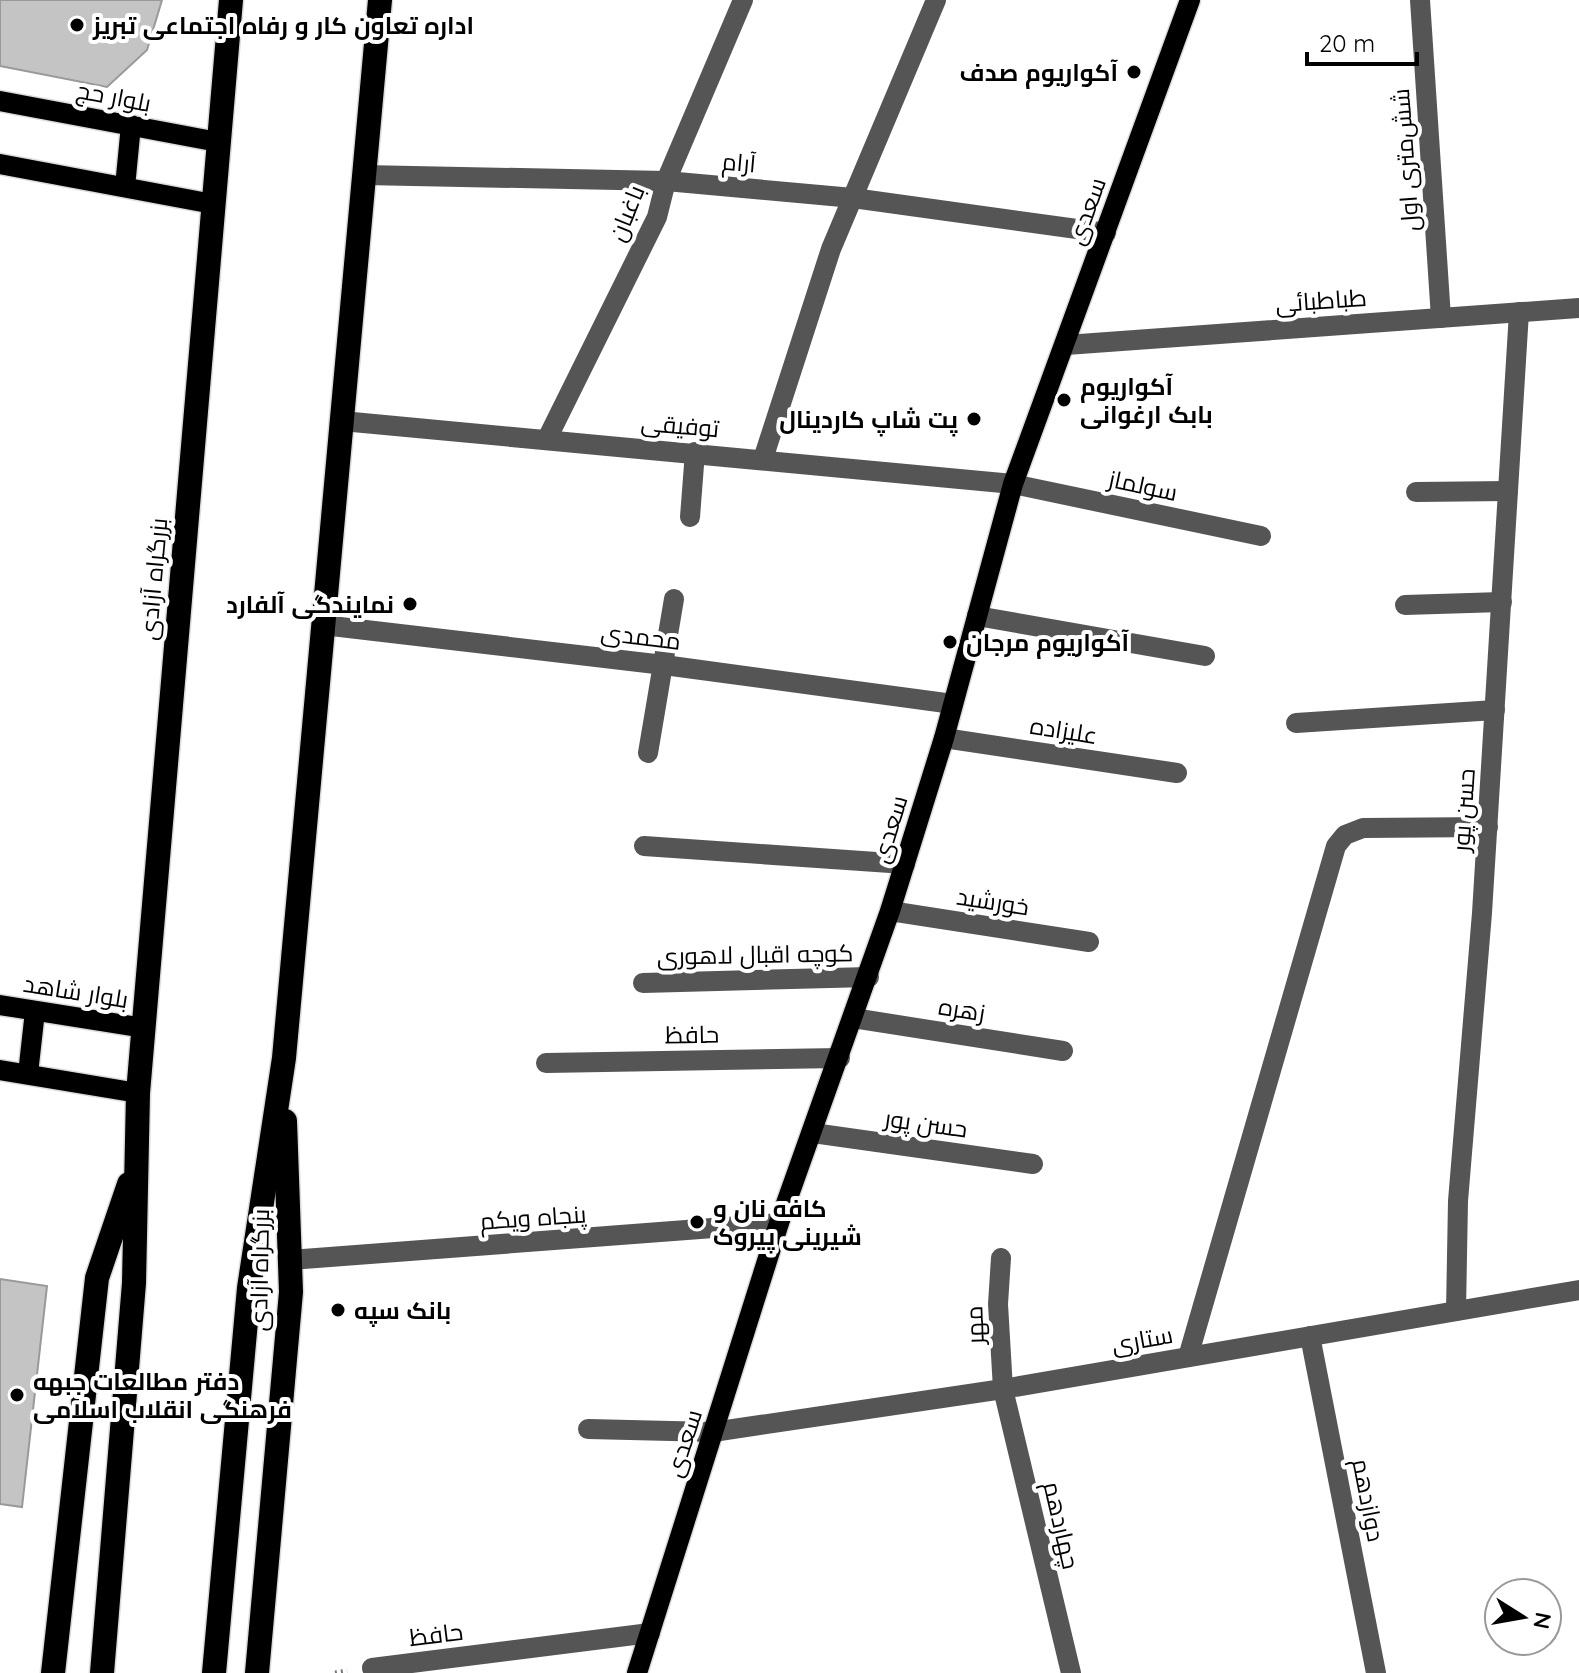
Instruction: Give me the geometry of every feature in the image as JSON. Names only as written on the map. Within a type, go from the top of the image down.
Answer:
[{"type":"highway","name":"بزرگراه آزادی","points":[[102,1673],[134,1283],[138,1093],[231,0]]},
{"type":"highway","name":"بزرگراه آزادی","points":[[214,1673],[249,1288],[284,1058],[380,0]]},
{"type":"highway","name":"بزرگراه آزادی","points":[[257,1673],[291,1292],[284,1058]]},
{"type":"highway","name":"بزرگراه آزادی","points":[[53,1673],[97,1278],[136,1163]]},
{"type":"main road","name":"سعدی","points":[[637,1673],[779,1223],[869,977],[905,864],[944,738],[1013,484],[1190,0]]},
{"type":"main road","name":"بلوار حج","points":[[0,101],[218,142]]},
{"type":"main road","points":[[125,187],[131,125]]},
{"type":"main road","points":[[0,164],[213,204]]},
{"type":"main road","name":"بلوار شاهد","points":[[0,1005],[144,1028]]},
{"type":"main road","points":[[28,1074],[35,1011]]},
{"type":"main road","points":[[0,1070],[138,1093]]},
{"type":"street","name":"باغبان","points":[[547,439],[657,217],[666,181],[743,0]]},
{"type":"street","points":[[763,459],[831,249],[936,0]]},
{"type":"street","name":"شش‌متری اول","points":[[1420,0],[1441,318]]},
{"type":"street","name":"آرام","points":[[364,175],[666,181],[853,198],[1106,233]]},
{"type":"street","name":"طباطبائی","points":[[1066,345],[1579,308]]},
{"type":"street","name":"حسن پور","points":[[1456,1311],[1458,1201],[1488,827],[1519,312]]},
{"type":"street","name":"توفیقی","points":[[342,421],[1013,484]]},
{"type":"street","points":[[690,517],[695,452]]},
{"type":"street","name":"سولماز","points":[[1013,484],[1261,536]]},
{"type":"street","points":[[1416,492],[1508,491]]},
{"type":"street","points":[[648,753],[674,599]]},
{"type":"street","points":[[1405,605],[1502,602]]},
{"type":"street","points":[[977,616],[1205,656]]},
{"type":"street","name":"محمدی","points":[[323,625],[664,665],[953,704]]},
{"type":"street","points":[[1296,723],[1495,710]]},
{"type":"street","name":"علیزاده","points":[[944,738],[1177,773]]},
{"type":"street","points":[[1188,1357],[1336,846],[1345,835],[1363,828],[1488,827]]},
{"type":"street","points":[[644,846],[905,864]]},
{"type":"street","name":"خورشید","points":[[890,911],[1089,942]]},
{"type":"street","name":"کوچه اقبال لاهوری","points":[[643,983],[869,977]]},
{"type":"street","name":"زهره","points":[[853,1018],[1063,1051]]},
{"type":"street","name":"حافظ","points":[[546,1063],[840,1058]]},
{"type":"street","name":"حسن پور","points":[[813,1133],[1033,1164]]},
{"type":"street","name":"پنجاه ویکم","points":[[290,1260],[779,1223]]},
{"type":"street","name":"مهر","points":[[1001,1258],[998,1304],[1003,1389]]},
{"type":"street","name":"ستاری","points":[[588,1429],[713,1432],[1003,1389],[1579,1290]]},
{"type":"street","name":"دوازدهم","points":[[1310,1336],[1376,1673]]},
{"type":"street","name":"چهاردهم","points":[[1003,1389],[1071,1673]]},
{"type":"street","name":"حافظ","points":[[372,1668],[650,1633]]},
{"type":"building","name":"اداره تعاون کار و رفاه اجتماعی تبریز","points":[[0,0],[162,0],[147,50],[107,87],[0,66]]},
{"type":"building","name":"دفتر مطالعات جبهه فرهنگی انقلاب اسلامی","points":[[0,1279],[47,1286],[22,1507],[0,1504]]},
{"type":"place","name":"اداره تعاون کار و رفاه اجتماعی تبریز","points":[[77,25]]},
{"type":"place","name":"آکواریوم صدف","points":[[1134,72]]},
{"type":"place","name":"آکواریوم بابک ارغوانی","points":[[1064,400]]},
{"type":"place","name":"پت شاپ کاردینال","points":[[974,419]]},
{"type":"place","name":"نمایندگی آلفارد","points":[[410,604]]},
{"type":"place","name":"آکواریوم مرجان","points":[[950,642]]},
{"type":"place","name":"کافه نان و شیرینی پیروک","points":[[697,1222]]},
{"type":"place","name":"بانک سپه","points":[[338,1310]]},
{"type":"place","name":"دفتر مطالعات جبهه فرهنگی انقلاب اسلامی","points":[[17,1395]]}]
